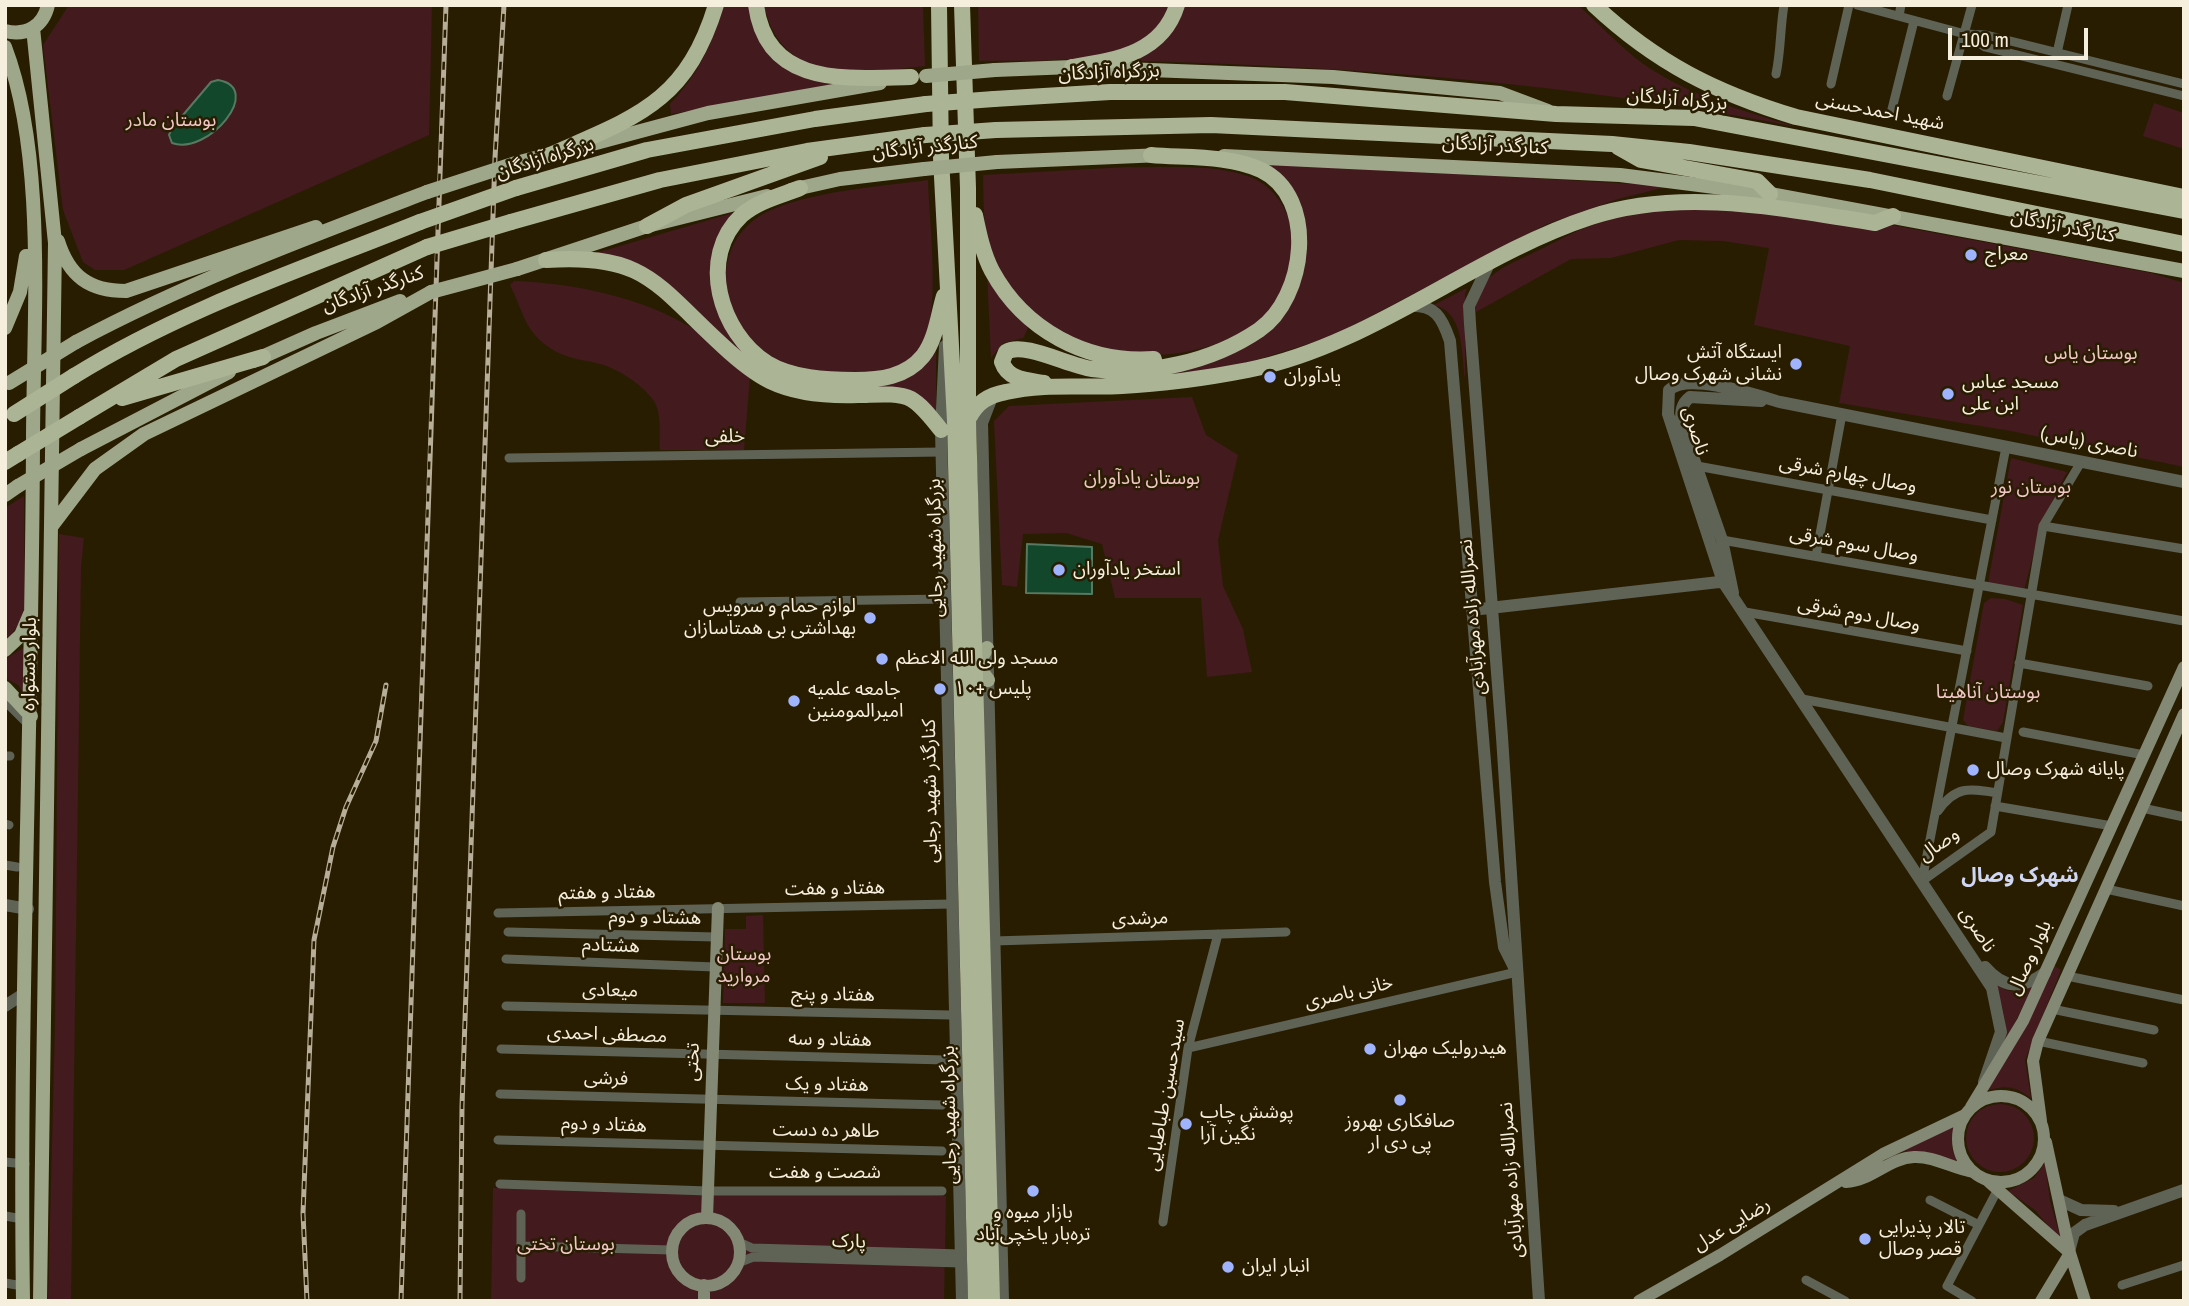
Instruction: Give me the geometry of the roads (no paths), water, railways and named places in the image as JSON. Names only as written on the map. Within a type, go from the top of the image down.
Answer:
[{"type":"highway","points":[[550,155],[622,123],[661,99],[678,83],[696,55],[716,5]]},
{"type":"highway","points":[[756,5],[762,29],[770,41],[802,69],[828,78],[919,77]]},
{"type":"highway","name":"بزرگراه شهید رجایی","points":[[939,5],[938,83],[955,421],[953,599],[976,1301]]},
{"type":"highway","name":"بزرگراه شهید رجایی","points":[[962,5],[968,188],[968,420],[977,665],[992,1301]]},
{"type":"highway","points":[[1072,67],[1132,55],[1158,37],[1177,5]]},
{"type":"highway","name":"شهید احمدحسنی","points":[[1594,5],[1614,24],[1657,55],[1738,99],[1796,117],[2184,197]]},
{"type":"highway","name":"بزرگراه آزادگان","points":[[9,417],[116,350],[206,307],[420,222],[516,188],[647,150],[815,119],[926,104],[1110,92],[1285,92],[1556,114],[1694,118],[2184,211]]},
{"type":"highway","points":[[11,458],[176,359],[427,247],[660,180],[856,144],[925,135],[996,130],[1211,125],[1612,144],[1689,152],[1870,180],[2184,243]]},
{"type":"highway","points":[[647,226],[686,205],[856,144]]},
{"type":"highway","points":[[1612,144],[1641,160],[1757,181],[1770,194]]},
{"type":"highway","points":[[1060,387],[1014,377],[1005,371],[1002,362],[1006,352],[1020,348],[1072,365],[1114,370],[1162,367],[1209,355],[1259,330],[1286,300],[1293,285],[1300,256],[1292,208],[1278,183],[1263,171],[1228,162],[1151,155]]},
{"type":"highway","points":[[800,188],[750,209],[733,227],[722,252],[718,286],[727,318],[747,346],[767,363],[790,373],[837,380],[865,380],[900,373],[916,363],[929,346],[948,280]]},
{"type":"highway","points":[[968,188],[991,269],[1011,300],[1036,325],[1066,342],[1110,357],[1149,360],[1209,355]]},
{"type":"highway","name":"کنارگذر آزادگان","points":[[993,396],[1007,391],[1060,387],[1192,381],[1253,369],[1360,331],[1544,236],[1592,216],[1668,203],[1778,209],[1875,223],[1893,216]]},
{"type":"highway","points":[[546,260],[590,259],[639,271],[676,300],[712,336],[758,375],[788,387],[818,394],[906,397],[920,406],[941,430]]},
{"type":"highway","points":[[99,404],[263,356]]},
{"type":"highway","points":[[968,420],[978,404],[993,396]]},
{"type":"main road","points":[[5,31],[15,33],[33,28],[45,15],[48,5]]},
{"type":"main road","name":"بلوار دستواره","points":[[33,28],[54,228],[40,1301]]},
{"type":"main road","name":"بلوار دستواره","points":[[5,47],[28,155],[33,209],[32,722],[25,993],[23,1293]]},
{"type":"main road","points":[[10,65],[29,61],[36,70]]},
{"type":"main road","name":"کنارگذر آزادگان","points":[[919,77],[1072,67],[1333,77],[1500,93],[1556,114]]},
{"type":"main road","points":[[7,384],[132,312],[427,192],[516,163],[708,113],[919,77]]},
{"type":"main road","name":"کنارگذر آزادگان","points":[[5,495],[81,449],[263,356],[316,332],[431,292],[517,269],[647,226],[840,179],[924,169],[997,162],[1151,155],[1275,156],[1620,175],[1770,194],[2184,271]]},
{"type":"main road","points":[[5,328],[20,292],[33,209]]},
{"type":"main road","points":[[54,228],[71,271],[86,284],[104,291],[125,291],[292,234],[369,214]]},
{"type":"main road","points":[[51,527],[95,469],[144,435],[377,322],[431,292]]},
{"type":"main road","points":[[5,650],[21,635],[33,606]]},
{"type":"main road","points":[[987,648],[977,665],[988,680]]},
{"type":"main road","name":"بلوار وصال","points":[[1968,1111],[2023,1021],[2184,667]]},
{"type":"main road","points":[[5,688],[32,722]]},
{"type":"main road","points":[[2085,1301],[2070,1250],[2041,1121],[2033,1061],[2038,1041],[2184,714]]},
{"type":"main road","name":"تختی","points":[[707,1218],[718,908]]},
{"type":"main road","points":[[2052,959],[2069,972]]},
{"type":"main road","points":[[1842,1182],[1883,1154],[1996,1096],[2010,1096],[2034,1110],[2041,1121]]},
{"type":"main road","points":[[1968,1111],[1958,1133],[1958,1148],[1973,1172]]},
{"type":"main road","points":[[1986,1180],[2015,1180],[2028,1173],[2038,1163],[2045,1135]]},
{"type":"main road","points":[[1842,1182],[1856,1181],[1915,1156],[1973,1172],[1998,1189],[2070,1250]]},
{"type":"main road","name":"رضایی عدل","points":[[1639,1301],[1842,1182]]},
{"type":"main road","points":[[707,1218],[727,1225],[739,1242],[738,1263],[725,1280],[704,1285],[694,1283],[678,1270],[672,1251],[674,1240],[687,1224],[707,1218]]},
{"type":"main road","points":[[2041,1301],[2070,1250]]},
{"type":"main road","points":[[704,1285],[704,1301]]},
{"type":"street","points":[[1603,5],[1614,24]]},
{"type":"street","points":[[1776,74],[1782,46],[1779,34],[1784,5]]},
{"type":"street","points":[[1831,84],[1849,5]]},
{"type":"street","points":[[1857,5],[1965,34],[1986,35],[2184,84]]},
{"type":"street","points":[[1899,16],[1900,5]]},
{"type":"street","points":[[1947,96],[1972,5]]},
{"type":"street","points":[[2057,53],[2068,5]]},
{"type":"street","points":[[1892,109],[1914,21]]},
{"type":"street","points":[[1965,34],[1985,47],[2184,96]]},
{"type":"street","name":"نصرالله زاده مهرآبادی","points":[[1489,264],[1476,287],[1469,315],[1539,1301]]},
{"type":"street","name":"کنارگذر شهید رجایی","points":[[948,280],[941,430],[953,599],[952,904],[958,1259],[962,1301]]},
{"type":"street","name":"نصرالله زاده مهرآبادی","points":[[1407,306],[1432,308],[1443,318],[1450,341],[1495,882],[1504,947],[1517,972]]},
{"type":"street","name":"ناصری","points":[[1780,402],[1734,389],[1685,382],[1669,390],[1668,414],[1733,594],[1992,988],[1999,1011],[2001,1032],[1981,1089]]},
{"type":"street","points":[[993,396],[986,405],[982,423],[1003,1301]]},
{"type":"street","name":"ناصری","points":[[1727,581],[1722,540],[1681,422],[1683,402],[1690,397],[1700,396],[1780,402]]},
{"type":"street","name":"ناصری (یاس)","points":[[1780,402],[2184,482]]},
{"type":"street","points":[[1816,556],[1842,414]]},
{"type":"street","name":"وصال","points":[[1922,881],[2006,447]]},
{"type":"street","name":"خلفی","points":[[509,458],[942,452]]},
{"type":"street","name":"وصال","points":[[1922,881],[1991,832],[2043,526],[2081,462]]},
{"type":"street","name":"وصال چهارم شرقی","points":[[1697,466],[1992,520]]},
{"type":"street","points":[[2043,526],[2184,550]]},
{"type":"street","name":"وصال سوم شرقی","points":[[1722,540],[2029,596],[2184,621]]},
{"type":"street","points":[[1472,610],[1727,581]]},
{"type":"street","points":[[740,602],[953,599]]},
{"type":"street","name":"وصال دوم شرقی","points":[[1745,612],[1967,651]]},
{"type":"street","points":[[2018,663],[2148,686]]},
{"type":"street","points":[[1802,699],[2006,738]]},
{"type":"street","points":[[5,701],[32,722]]},
{"type":"street","points":[[2023,732],[2144,755]]},
{"type":"street","points":[[1935,816],[1947,798],[1962,789],[1997,793]]},
{"type":"street","points":[[1995,806],[2112,826]]},
{"type":"street","points":[[2142,808],[2184,817]]},
{"type":"street","points":[[5,865],[17,867]]},
{"type":"street","points":[[2106,889],[2184,906]]},
{"type":"street","name":"هفتاد و هفت","points":[[718,908],[952,904]]},
{"type":"street","points":[[5,905],[27,909]]},
{"type":"street","name":"هفتاد و هفتم","points":[[498,913],[718,908]]},
{"type":"street","name":"هشتاد و دوم","points":[[509,932],[716,937]]},
{"type":"street","name":"مرشدی","points":[[994,941],[1286,932]]},
{"type":"street","name":"سیدحسین طباطبایی","points":[[1163,1222],[1188,1048],[1218,934]]},
{"type":"street","points":[[1966,950],[1992,975],[2011,986],[2036,979],[2045,973]]},
{"type":"street","name":"هشتادم","points":[[506,959],[715,967]]},
{"type":"street","name":"خانی باصری","points":[[1188,1048],[1517,972]]},
{"type":"street","points":[[2069,972],[2184,1000]]},
{"type":"street","points":[[5,1006],[25,993]]},
{"type":"street","name":"میعادی","points":[[506,1006],[714,1010]]},
{"type":"street","points":[[2052,1009],[2154,1030]]},
{"type":"street","name":"هفتاد و پنج","points":[[714,1010],[951,1015]]},
{"type":"street","points":[[2038,1041],[2143,1063]]},
{"type":"street","name":"مصطفی احمدی","points":[[501,1049],[712,1055]]},
{"type":"street","name":"هفتاد و سه","points":[[712,1055],[946,1060]]},
{"type":"street","name":"فرشی","points":[[499,1094],[711,1100]]},
{"type":"street","name":"هفتاد و یک","points":[[711,1100],[942,1105]]},
{"type":"street","name":"هفتاد و دوم","points":[[498,1140],[709,1146]]},
{"type":"street","name":"طاهر ده دست","points":[[709,1146],[942,1151]]},
{"type":"street","points":[[5,1162],[24,1164]]},
{"type":"street","name":"شصت و هفت","points":[[500,1184],[708,1191],[942,1191]]},
{"type":"street","points":[[1972,1301],[1947,1286],[1998,1189]]},
{"type":"street","points":[[2070,1250],[2074,1233],[2118,1212],[2184,1190]]},
{"type":"street","points":[[1930,1200],[1979,1225]]},
{"type":"street","points":[[2059,1200],[2081,1210],[2118,1212]]},
{"type":"street","points":[[520,1278],[523,1246],[521,1213]]},
{"type":"street","points":[[5,1216],[23,1219]]},
{"type":"street","name":"پارک","points":[[739,1242],[752,1248],[793,1253],[958,1259]]},
{"type":"street","points":[[523,1246],[672,1251]]},
{"type":"street","name":"پارک","points":[[738,1263],[753,1257],[793,1253]]},
{"type":"street","points":[[2122,1285],[2184,1265]]},
{"type":"street","points":[[1806,1280],[1845,1301]]},
{"type":"street","points":[[5,1283],[23,1293]]},
{"type":"railway","points":[[401,1301],[446,5]]},
{"type":"railway","points":[[460,1301],[462,1106],[495,158],[504,5]]},
{"type":"railway","points":[[307,1301],[303,1213],[314,940],[333,847],[346,807],[376,741],[386,685]]},
{"type":"place","name":"معراج","points":[[1971,255]]},
{"type":"place","name":"ایستگاه آتش نشانی شهرک وصال","points":[[1796,364]]},
{"type":"place","name":"یادآوران","points":[[1270,377]]},
{"type":"place","name":"مسجد عباس ابن علی","points":[[1948,394]]},
{"type":"place","name":"استخر یادآوران","points":[[1059,570]]},
{"type":"place","name":"لوازم حمام و سرویس بهداشتی بی همتاسازان","points":[[870,618]]},
{"type":"place","name":"مسجد ولی الله الاعظم","points":[[882,659]]},
{"type":"place","name":"پلیس +۱۰","points":[[940,689]]},
{"type":"place","name":"جامعه علمیه امیرالمومنین","points":[[794,701]]},
{"type":"place","name":"پایانه شهرک وصال","points":[[1973,770]]},
{"type":"place","name":"هیدرولیک مهران","points":[[1370,1049]]},
{"type":"place","name":"صافکاری بهروز پی دی ار","points":[[1400,1100]]},
{"type":"place","name":"پوشش چاپ نگین آرا","points":[[1186,1124]]},
{"type":"place","name":"بازار میوه و تره‌بار یاخچی‌آباد","points":[[1033,1191]]},
{"type":"place","name":"تالار پذیرایی قصر وصال","points":[[1865,1239]]},
{"type":"place","name":"انبار ایران","points":[[1228,1267]]},
{"type":"district","name":"شهرک وصال","points":[[2020,876]]},
{"type":"park label","name":"بوستان مادر","points":[[171,121]]},
{"type":"park label","name":"بوستان یاس","points":[[2091,354]]},
{"type":"park label","name":"بوستان یادآوران","points":[[1142,479]]},
{"type":"park label","name":"بوستان نور","points":[[2031,488]]},
{"type":"park label","name":"بوستان آناهیتا","points":[[1988,693]]},
{"type":"park label","name":"بوستان مروارید","points":[[744,966]]},
{"type":"park label","name":"بوستان تختی","points":[[566,1245]]}]
